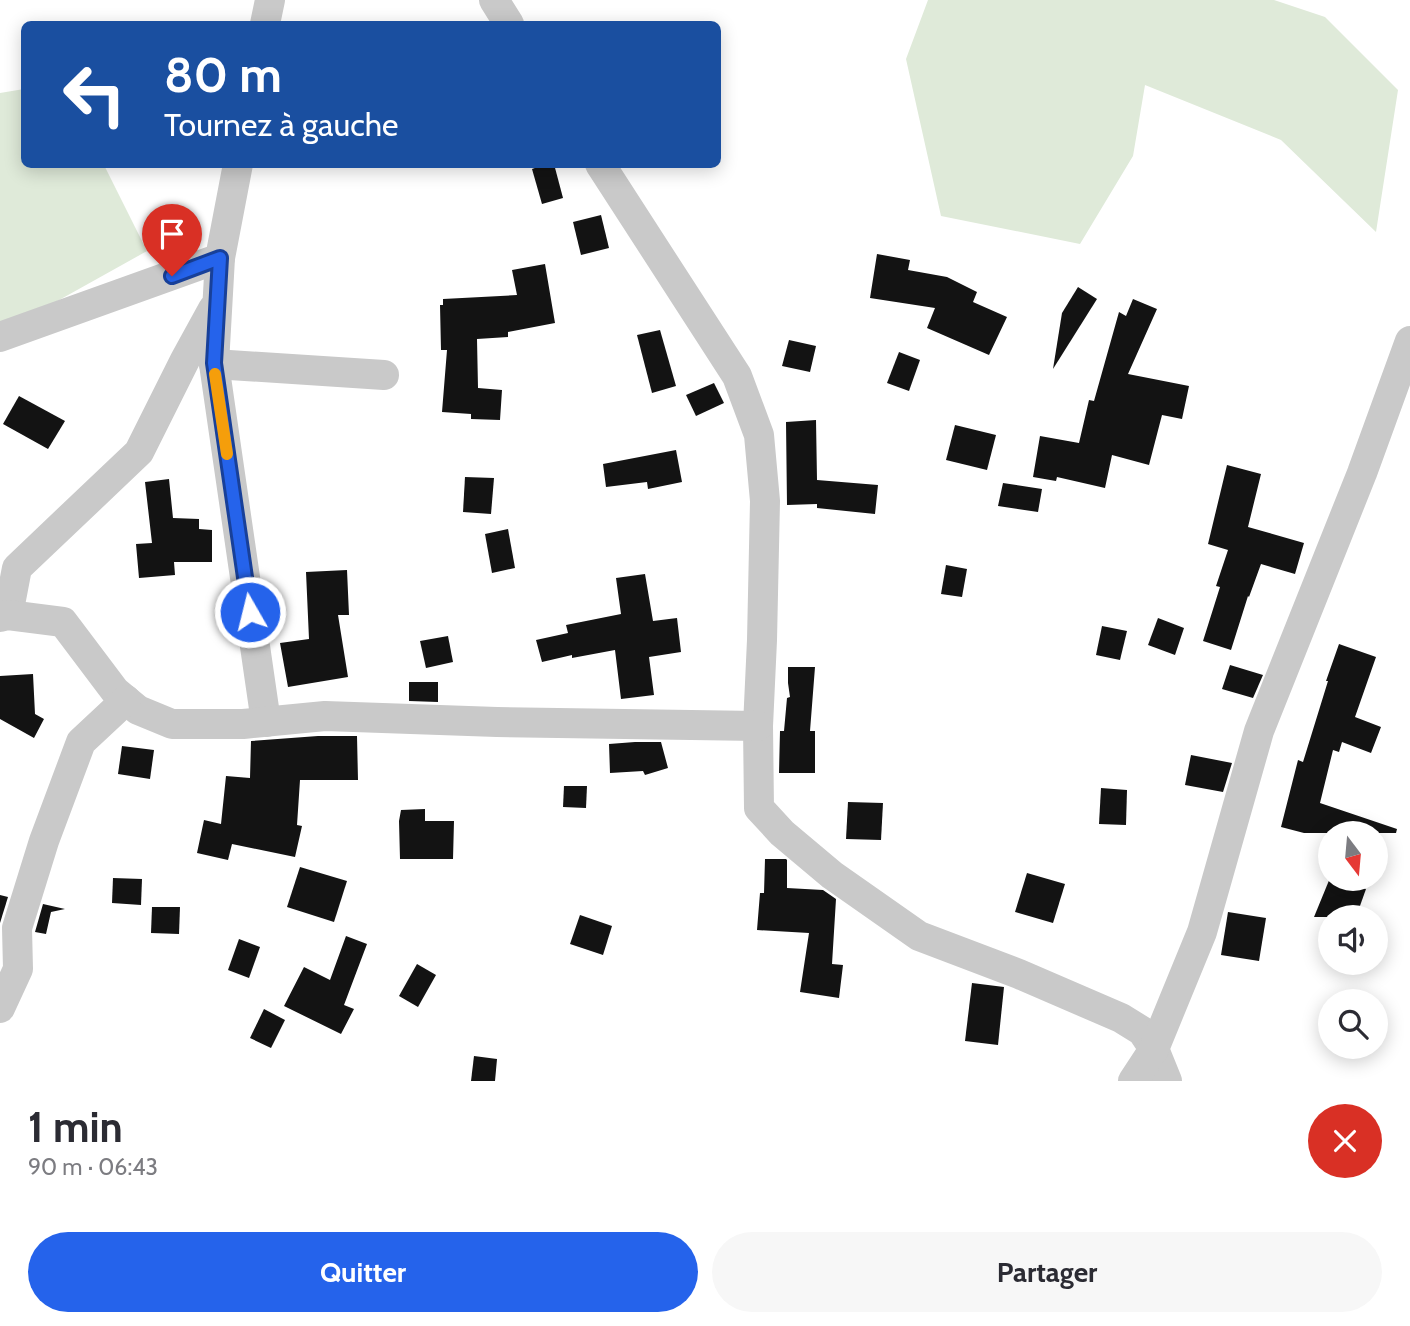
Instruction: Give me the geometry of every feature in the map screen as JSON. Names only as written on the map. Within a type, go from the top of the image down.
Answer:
[{"type":"street","points":[[266,21],[270,0]]},
{"type":"street","points":[[494,0],[507,21]]},
{"type":"street","points":[[238,168],[220,258],[214,363],[266,722]]},
{"type":"street","points":[[603,168],[737,376],[759,435],[765,500],[758,726],[759,808],[782,833],[832,875],[919,936],[1019,974],[1121,1018],[1143,1031],[1154,1049],[1167,1081]]},
{"type":"street","points":[[0,337],[220,258]]},
{"type":"street","points":[[218,301],[139,452],[17,568],[4,616],[63,622],[115,691],[138,710],[172,724],[243,724],[325,716],[758,726]]},
{"type":"street","points":[[1133,1081],[1154,1049],[1202,932],[1259,731],[1362,473],[1410,341]]},
{"type":"street","points":[[214,363],[384,375]]},
{"type":"street","points":[[0,1008],[18,969],[17,928],[44,841],[81,742],[125,700]]},
{"type":"green space","points":[[928,0],[1274,0],[1325,17],[1398,90],[1376,232],[1281,140],[1145,85],[1133,156],[1080,244],[941,216],[906,59]]},
{"type":"green space","points":[[21,90],[21,168],[106,168],[147,251],[0,333],[0,93]]},
{"type":"building","points":[[555,168],[563,198],[542,204],[532,169]]},
{"type":"building","points":[[601,215],[609,248],[581,255],[573,222]]},
{"type":"building","points":[[877,254],[910,260],[908,270],[947,277],[977,292],[973,302],[1007,317],[989,355],[927,328],[935,308],[870,298]]},
{"type":"building","points":[[545,264],[555,323],[508,332],[508,337],[477,339],[478,388],[502,390],[500,420],[471,419],[471,414],[442,412],[447,350],[441,350],[440,305],[443,305],[443,299],[517,295],[512,270]]},
{"type":"building","points":[[1078,287],[1097,299],[1053,369],[1062,313]]},
{"type":"building","points":[[1133,299],[1157,309],[1128,374],[1189,386],[1182,419],[1162,415],[1149,465],[1112,455],[1105,488],[1057,477],[1056,481],[1033,477],[1040,436],[1079,443],[1089,400],[1094,401],[1119,312],[1126,316]]},
{"type":"building","points":[[660,330],[676,386],[652,393],[637,335]]},
{"type":"building","points":[[789,340],[816,346],[810,372],[782,366]]},
{"type":"building","points":[[899,352],[920,360],[909,391],[887,383]]},
{"type":"building","points":[[714,383],[724,403],[696,416],[686,395]]},
{"type":"building","points":[[19,396],[65,421],[48,449],[3,424]]},
{"type":"building","points":[[816,420],[817,480],[878,485],[875,514],[817,508],[817,504],[787,505],[786,422]]},
{"type":"building","points":[[955,425],[996,435],[987,470],[946,460]]},
{"type":"building","points":[[676,450],[682,482],[648,489],[647,482],[606,487],[603,464]]},
{"type":"building","points":[[1227,465],[1261,474],[1248,527],[1304,543],[1295,574],[1261,564],[1231,650],[1203,641],[1228,550],[1208,544]]},
{"type":"building","points":[[465,477],[494,478],[491,514],[463,512]]},
{"type":"building","points":[[169,479],[173,518],[199,519],[199,529],[212,530],[212,562],[174,562],[175,575],[139,578],[136,544],[152,543],[145,482]]},
{"type":"building","points":[[1003,483],[1042,489],[1038,512],[998,506]]},
{"type":"building","points":[[508,529],[515,568],[492,573],[485,534]]},
{"type":"building","points":[[946,565],[967,569],[962,597],[941,594]]},
{"type":"building","points":[[347,570],[349,615],[338,615],[348,677],[288,687],[280,643],[309,639],[306,572]]},
{"type":"building","points":[[645,574],[653,621],[677,618],[681,652],[649,657],[654,695],[621,699],[615,650],[542,662],[536,640],[568,633],[566,625],[621,614],[616,578]]},
{"type":"building","points":[[1158,618],[1184,628],[1175,655],[1148,645]]},
{"type":"building","points":[[1102,626],[1127,631],[1120,660],[1096,655]]},
{"type":"building","points":[[448,636],[453,662],[426,668],[420,641]]},
{"type":"building","points":[[1339,644],[1376,657],[1355,717],[1381,727],[1371,753],[1342,742],[1339,752],[1333,750],[1320,803],[1373,821],[1318,821],[1318,833],[1304,833],[1281,827],[1298,760],[1303,762]]},
{"type":"building","points":[[1230,665],[1263,675],[1253,698],[1222,689]]},
{"type":"building","points":[[788,667],[815,667],[810,731],[815,731],[815,773],[779,773],[780,731],[784,731],[787,698],[790,697]]},
{"type":"building","points":[[33,674],[35,714],[44,719],[34,738],[0,719],[0,676]]},
{"type":"building","points":[[409,682],[438,682],[438,702],[409,701]]},
{"type":"building","points":[[357,736],[358,780],[300,780],[297,825],[302,826],[295,857],[232,844],[228,860],[197,853],[204,820],[221,824],[226,776],[250,778],[251,741]]},
{"type":"building","points":[[661,742],[668,768],[645,775],[643,771],[610,773],[609,744]]},
{"type":"building","points":[[122,746],[154,750],[150,779],[118,774]]},
{"type":"building","points":[[1191,755],[1232,763],[1223,792],[1185,785]]},
{"type":"building","points":[[564,786],[587,786],[586,808],[563,807]]},
{"type":"building","points":[[1101,788],[1127,790],[1126,825],[1099,824]]},
{"type":"building","points":[[848,802],[883,803],[881,840],[846,839]]},
{"type":"building","points":[[425,809],[425,821],[454,821],[453,859],[400,859],[401,810]]},
{"type":"building","points":[[1388,826],[1397,829],[1396,833],[1388,833]]},
{"type":"building","points":[[765,859],[787,860],[787,888],[823,890],[836,899],[832,964],[843,965],[839,998],[800,992],[809,933],[757,930],[760,893],[764,893]]},
{"type":"building","points":[[300,867],[347,881],[334,922],[287,907]]},
{"type":"building","points":[[1027,873],[1065,884],[1053,923],[1015,912]]},
{"type":"building","points":[[113,878],[142,879],[141,905],[112,903]]},
{"type":"building","points":[[1325,891],[1365,891],[1360,905],[1319,905]]},
{"type":"building","points":[[0,895],[8,897],[0,923]]},
{"type":"building","points":[[43,904],[65,909],[51,912],[46,934],[35,932]]},
{"type":"building","points":[[152,907],[180,907],[179,934],[151,933]]},
{"type":"building","points":[[1228,912],[1266,918],[1259,961],[1221,955]]},
{"type":"building","points":[[580,915],[612,926],[603,955],[570,944]]},
{"type":"building","points":[[346,936],[367,944],[344,1005],[354,1009],[341,1034],[284,1006],[304,967],[330,980]]},
{"type":"building","points":[[239,939],[260,947],[249,978],[228,970]]},
{"type":"building","points":[[417,964],[436,975],[418,1007],[399,996]]},
{"type":"building","points":[[972,983],[1004,987],[998,1045],[965,1041]]},
{"type":"building","points":[[264,1009],[285,1020],[271,1048],[250,1038]]},
{"type":"building","points":[[474,1056],[497,1059],[495,1081],[471,1081]]},
{"type":"slow traffic","points":[[215,374],[227,454]]},
{"type":"route","points":[[172,276],[220,258],[214,363],[250,612]]}]
